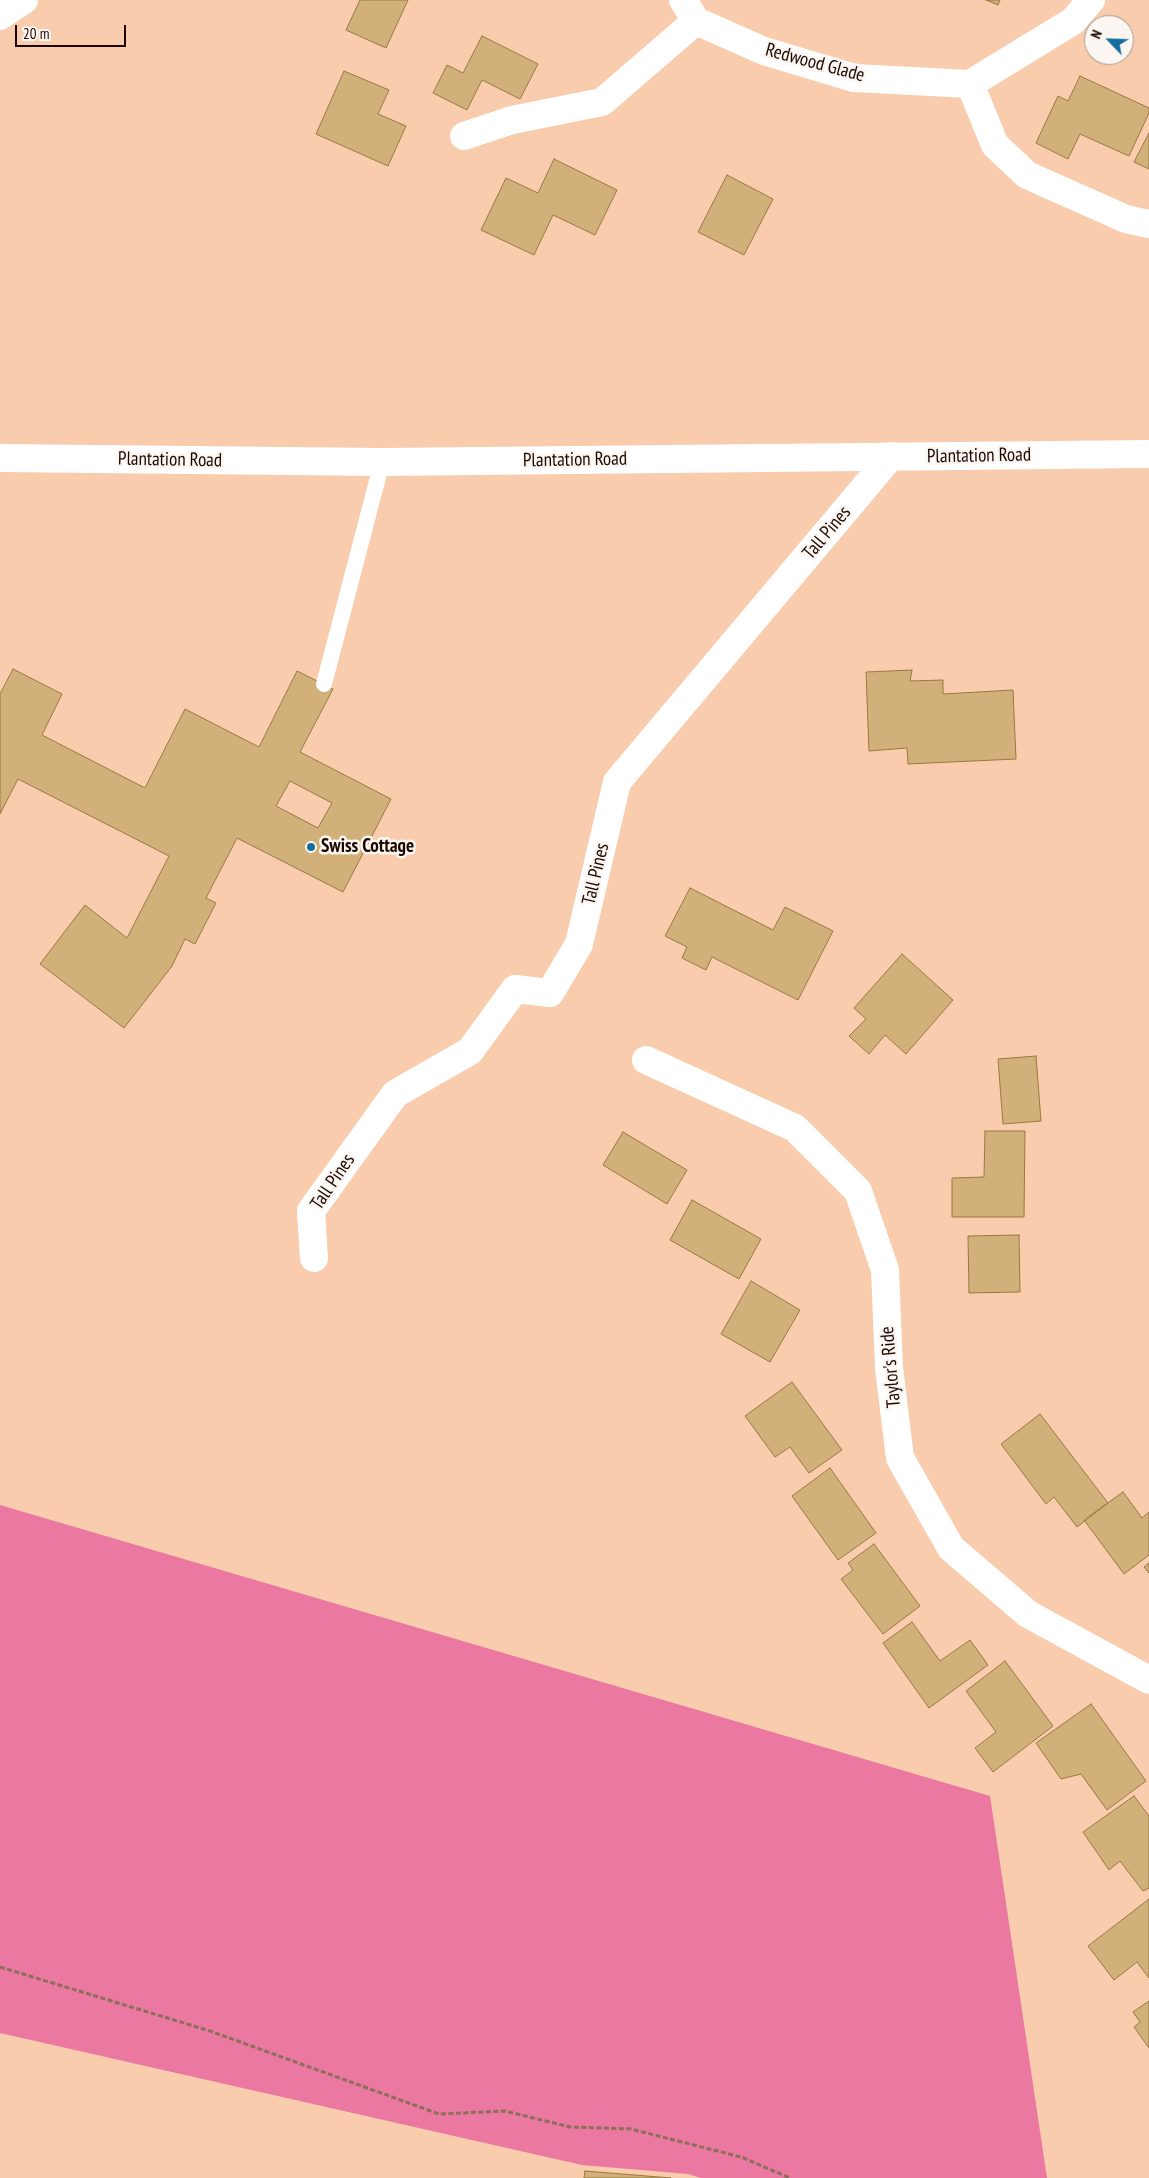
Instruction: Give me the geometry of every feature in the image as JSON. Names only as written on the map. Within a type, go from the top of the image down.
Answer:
[{"type":"street","points":[[0,16],[24,0]]},
{"type":"street","points":[[1091,0],[1074,21],[970,84],[995,145],[1027,175],[1126,219],[1149,224]]},
{"type":"street","name":"Redwood Glade","points":[[464,136],[512,120],[602,102],[690,10],[764,51],[854,78],[970,84]]},
{"type":"street","name":"Plantation Road","points":[[0,458],[382,462],[1149,454]]},
{"type":"street","name":"Tall Pines","points":[[314,1258],[310,1211],[395,1094],[470,1051],[515,989],[550,993],[579,944],[617,782],[890,456]]},
{"type":"street","name":"Taylor's Ride","points":[[646,1060],[795,1128],[858,1191],[884,1270],[889,1368],[900,1458],[951,1548],[1028,1614],[1149,1680]]},
{"type":"lane","points":[[324,684],[382,462]]},
{"type":"path","points":[[0,1968],[210,2031],[439,2114],[505,2111],[570,2127],[631,2129],[741,2158],[790,2178]]},
{"type":"shaded area","points":[[0,1505],[990,1796],[1047,2178],[701,2178],[688,2174],[582,2165],[0,2033]]},
{"type":"building","points":[[360,0],[408,0],[386,48],[346,30]]},
{"type":"building","points":[[986,0],[1000,0],[998,5]]},
{"type":"building","points":[[482,36],[538,64],[520,99],[482,80],[467,110],[433,93],[447,65],[463,73]]},
{"type":"building","points":[[344,71],[389,90],[378,114],[406,126],[388,166],[316,134]]},
{"type":"building","points":[[1080,76],[1149,108],[1149,113],[1129,156],[1080,134],[1068,159],[1036,143],[1058,96],[1068,101]]},
{"type":"building","points":[[1149,133],[1149,169],[1134,162]]},
{"type":"building","points":[[554,159],[617,190],[595,235],[553,215],[534,255],[481,230],[506,178],[538,193]]},
{"type":"building","points":[[727,175],[773,199],[744,255],[698,232]]},
{"type":"building","name":"Swiss Cottage","points":[[13,669],[62,694],[42,735],[145,788],[185,709],[259,747],[297,671],[333,689],[300,752],[391,799],[343,892],[237,838],[206,898],[216,903],[195,944],[185,939],[172,966],[124,1028],[40,964],[85,905],[127,938],[169,856],[18,779],[0,814],[0,694]],"holes":[[[290,781],[332,803],[318,828],[276,806]]]},
{"type":"building","points":[[912,670],[910,681],[943,680],[943,694],[1013,690],[1016,759],[908,764],[907,748],[869,751],[866,672]]},
{"type":"building","points":[[690,888],[773,930],[785,907],[833,931],[798,1000],[712,957],[706,970],[682,958],[687,947],[665,936]]},
{"type":"building","points":[[902,954],[953,1000],[906,1054],[885,1035],[869,1054],[849,1036],[866,1019],[854,1008]]},
{"type":"building","points":[[1036,1056],[1041,1121],[1003,1124],[998,1059]]},
{"type":"building","points":[[985,1131],[1025,1131],[1024,1217],[952,1217],[952,1178],[984,1177]]},
{"type":"building","points":[[623,1132],[687,1170],[667,1204],[603,1165]]},
{"type":"building","points":[[692,1200],[761,1239],[739,1279],[670,1240]]},
{"type":"building","points":[[1019,1235],[1020,1292],[969,1293],[968,1236]]},
{"type":"building","points":[[751,1281],[800,1310],[770,1362],[721,1334]]},
{"type":"building","points":[[792,1382],[842,1450],[809,1473],[790,1447],[775,1457],[745,1416]]},
{"type":"building","points":[[1040,1414],[1108,1503],[1077,1527],[1054,1497],[1046,1504],[1001,1444]]},
{"type":"building","points":[[830,1468],[876,1533],[838,1560],[792,1496]]},
{"type":"building","points":[[1123,1492],[1142,1518],[1149,1512],[1149,1555],[1124,1574],[1084,1520]]},
{"type":"building","points":[[874,1544],[920,1606],[883,1634],[841,1579],[853,1570],[848,1563]]},
{"type":"building","points":[[1149,1563],[1149,1573],[1144,1567]]},
{"type":"building","points":[[912,1622],[940,1661],[970,1640],[988,1665],[929,1708],[883,1643]]},
{"type":"building","points":[[1005,1661],[1053,1726],[993,1772],[975,1748],[996,1732],[966,1691]]},
{"type":"building","points":[[1091,1704],[1146,1781],[1107,1810],[1081,1774],[1061,1779],[1036,1743]]},
{"type":"building","points":[[1134,1796],[1149,1816],[1149,1888],[1143,1891],[1120,1861],[1109,1870],[1083,1832]]},
{"type":"building","points":[[1149,1899],[1149,1978],[1137,1962],[1114,1980],[1088,1946]]},
{"type":"building","points":[[1149,2001],[1149,2048],[1134,2027],[1140,2022],[1133,2012]]},
{"type":"building","points":[[585,2171],[671,2178],[584,2178]]},
{"type":"place","name":"Swiss Cottage","points":[[311,847]]}]
